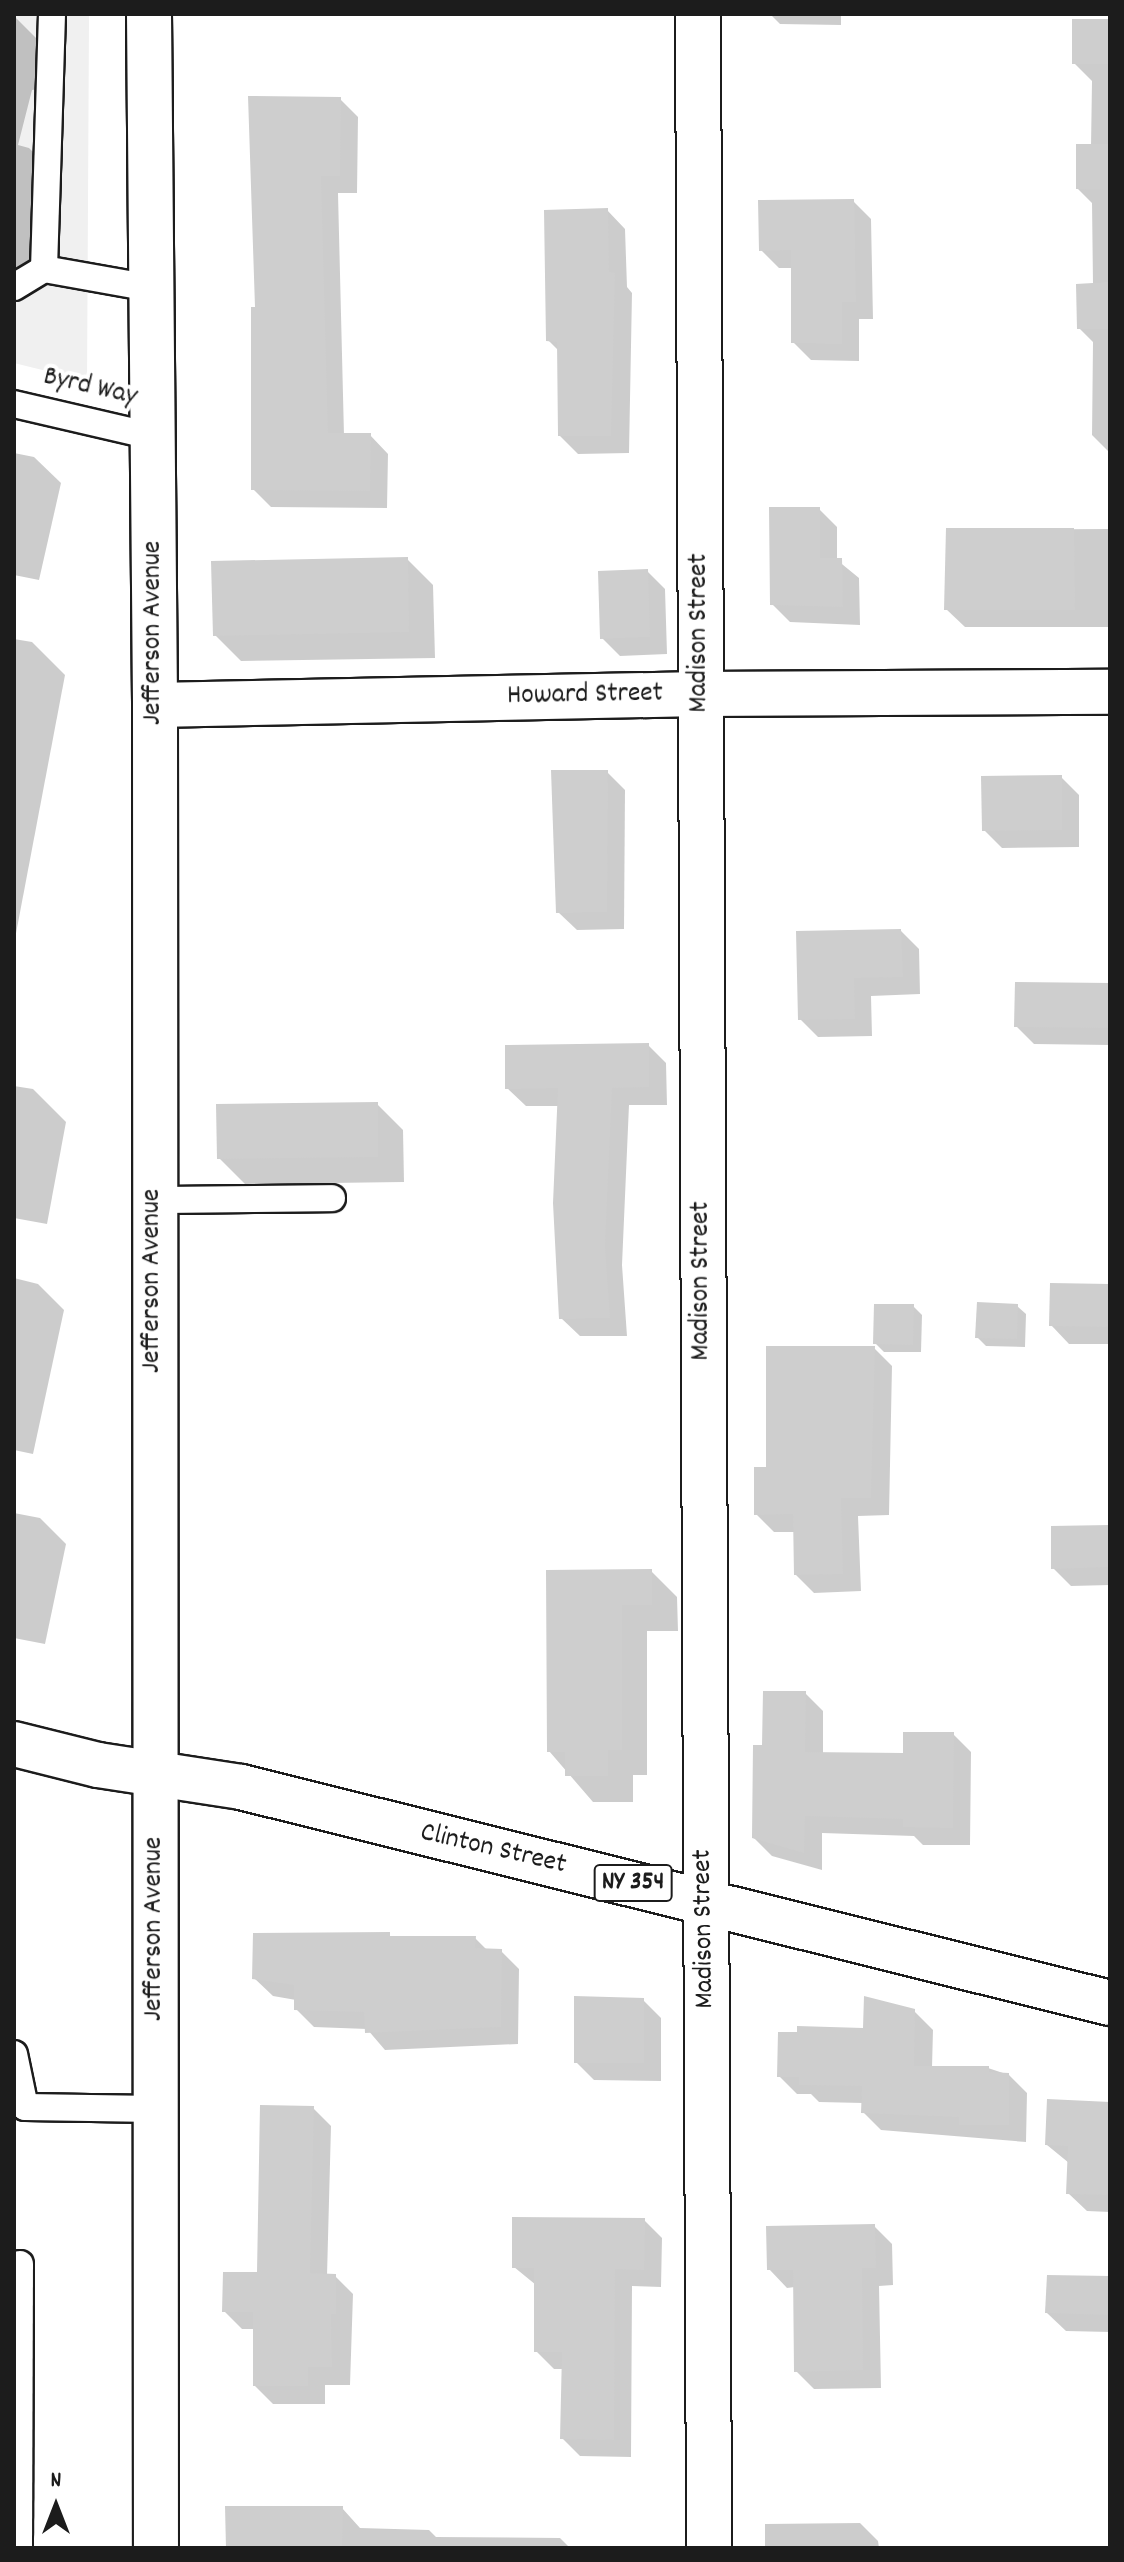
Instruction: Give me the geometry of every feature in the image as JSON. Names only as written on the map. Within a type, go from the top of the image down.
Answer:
[{"type":"street","name":"Jefferson Avenue","points":[[149,14],[155,705],[156,2548]]},
{"type":"street","name":"Madison Street","points":[[698,14],[709,2548]]},
{"type":"street","name":"Howard Street","points":[[155,705],[700,694],[1110,692]]},
{"type":"street","name":"Clinton Street","points":[[14,1744],[154,1773],[241,1787],[1110,2003]]},
{"type":"lane","points":[[44,269],[52,14]]},
{"type":"lane","points":[[14,287],[44,269],[151,288]]},
{"type":"lane","name":"Byrd Way","points":[[14,404],[152,436]]},
{"type":"lane","points":[[154,1200],[332,1198]]},
{"type":"lane","points":[[14,2054],[25,2107],[156,2109]]},
{"type":"lane","points":[[19,2548],[20,2264]]},
{"type":"shaded area","points":[[14,14],[89,14],[87,381],[14,363]]},
{"type":"building","points":[[1072,19],[1110,19],[1110,64],[1072,64]]},
{"type":"building","points":[[248,96],[341,97],[340,176],[321,176],[328,433],[371,433],[370,491],[251,490],[251,307],[255,307]]},
{"type":"building","points":[[1076,144],[1110,144],[1110,190],[1076,189]]},
{"type":"building","points":[[854,199],[856,302],[842,302],[842,344],[791,343],[791,250],[759,251],[758,200]]},
{"type":"building","points":[[608,208],[609,272],[615,273],[611,436],[558,436],[557,342],[546,341],[544,210]]},
{"type":"building","points":[[1110,282],[1110,329],[1077,329],[1076,284]]},
{"type":"building","points":[[769,507],[820,507],[820,558],[842,558],[843,607],[770,605]]},
{"type":"building","points":[[946,528],[1074,528],[1075,610],[944,610]]},
{"type":"building","points":[[408,557],[409,632],[213,636],[211,561]]},
{"type":"building","points":[[648,569],[650,637],[600,639],[598,571]]},
{"type":"building","points":[[551,770],[608,770],[607,912],[556,913]]},
{"type":"building","points":[[1062,775],[1062,830],[982,831],[981,776]]},
{"type":"building","points":[[901,929],[903,977],[854,978],[855,1019],[798,1020],[796,931]]},
{"type":"building","points":[[1015,982],[1110,983],[1110,1028],[1014,1027]]},
{"type":"building","points":[[649,1043],[649,1087],[612,1088],[605,1246],[610,1318],[559,1319],[553,1203],[558,1088],[505,1089],[505,1045]]},
{"type":"building","points":[[378,1102],[378,1157],[217,1159],[216,1104]]},
{"type":"building","points":[[1050,1283],[1110,1284],[1110,1327],[1049,1326]]},
{"type":"building","points":[[977,1302],[1018,1304],[1017,1339],[975,1338]]},
{"type":"building","points":[[874,1304],[914,1304],[913,1345],[873,1344]]},
{"type":"building","points":[[766,1346],[875,1346],[871,1498],[841,1498],[843,1574],[794,1575],[793,1514],[754,1515],[754,1467],[766,1467]]},
{"type":"building","points":[[1110,1525],[1110,1567],[1051,1569],[1051,1526]]},
{"type":"building","points":[[652,1569],[652,1605],[622,1605],[622,1750],[608,1750],[608,1776],[565,1776],[565,1752],[547,1752],[546,1570]]},
{"type":"building","points":[[763,1691],[806,1691],[805,1752],[903,1753],[903,1732],[954,1732],[953,1828],[903,1827],[903,1819],[805,1816],[804,1853],[752,1838],[753,1745],[762,1745]]},
{"type":"building","points":[[390,1932],[390,1936],[476,1936],[475,1948],[502,1949],[501,2027],[365,2033],[364,2012],[294,2010],[294,1985],[252,1979],[253,1933]]},
{"type":"building","points":[[574,1996],[644,1998],[644,2063],[574,2063]]},
{"type":"building","points":[[864,1996],[915,2009],[914,2066],[989,2066],[989,2072],[1009,2073],[1009,2125],[959,2125],[959,2117],[861,2113],[862,2086],[799,2085],[799,2077],[777,2077],[778,2032],[797,2032],[797,2026],[863,2028]]},
{"type":"building","points":[[1047,2099],[1110,2102],[1110,2195],[1066,2194],[1068,2146],[1045,2145]]},
{"type":"building","points":[[260,2105],[314,2106],[310,2273],[336,2274],[336,2314],[331,2314],[332,2367],[308,2367],[308,2386],[253,2386],[253,2312],[222,2312],[223,2272],[257,2272]]},
{"type":"building","points":[[512,2217],[645,2218],[644,2270],[615,2269],[614,2440],[560,2439],[562,2352],[534,2352],[534,2268],[512,2268]]},
{"type":"building","points":[[875,2224],[876,2268],[862,2268],[863,2370],[794,2372],[793,2270],[767,2270],[766,2226]]},
{"type":"building","points":[[1047,2275],[1110,2276],[1110,2315],[1045,2313]]},
{"type":"building","points":[[225,2506],[343,2506],[342,2548],[226,2548]]}]
